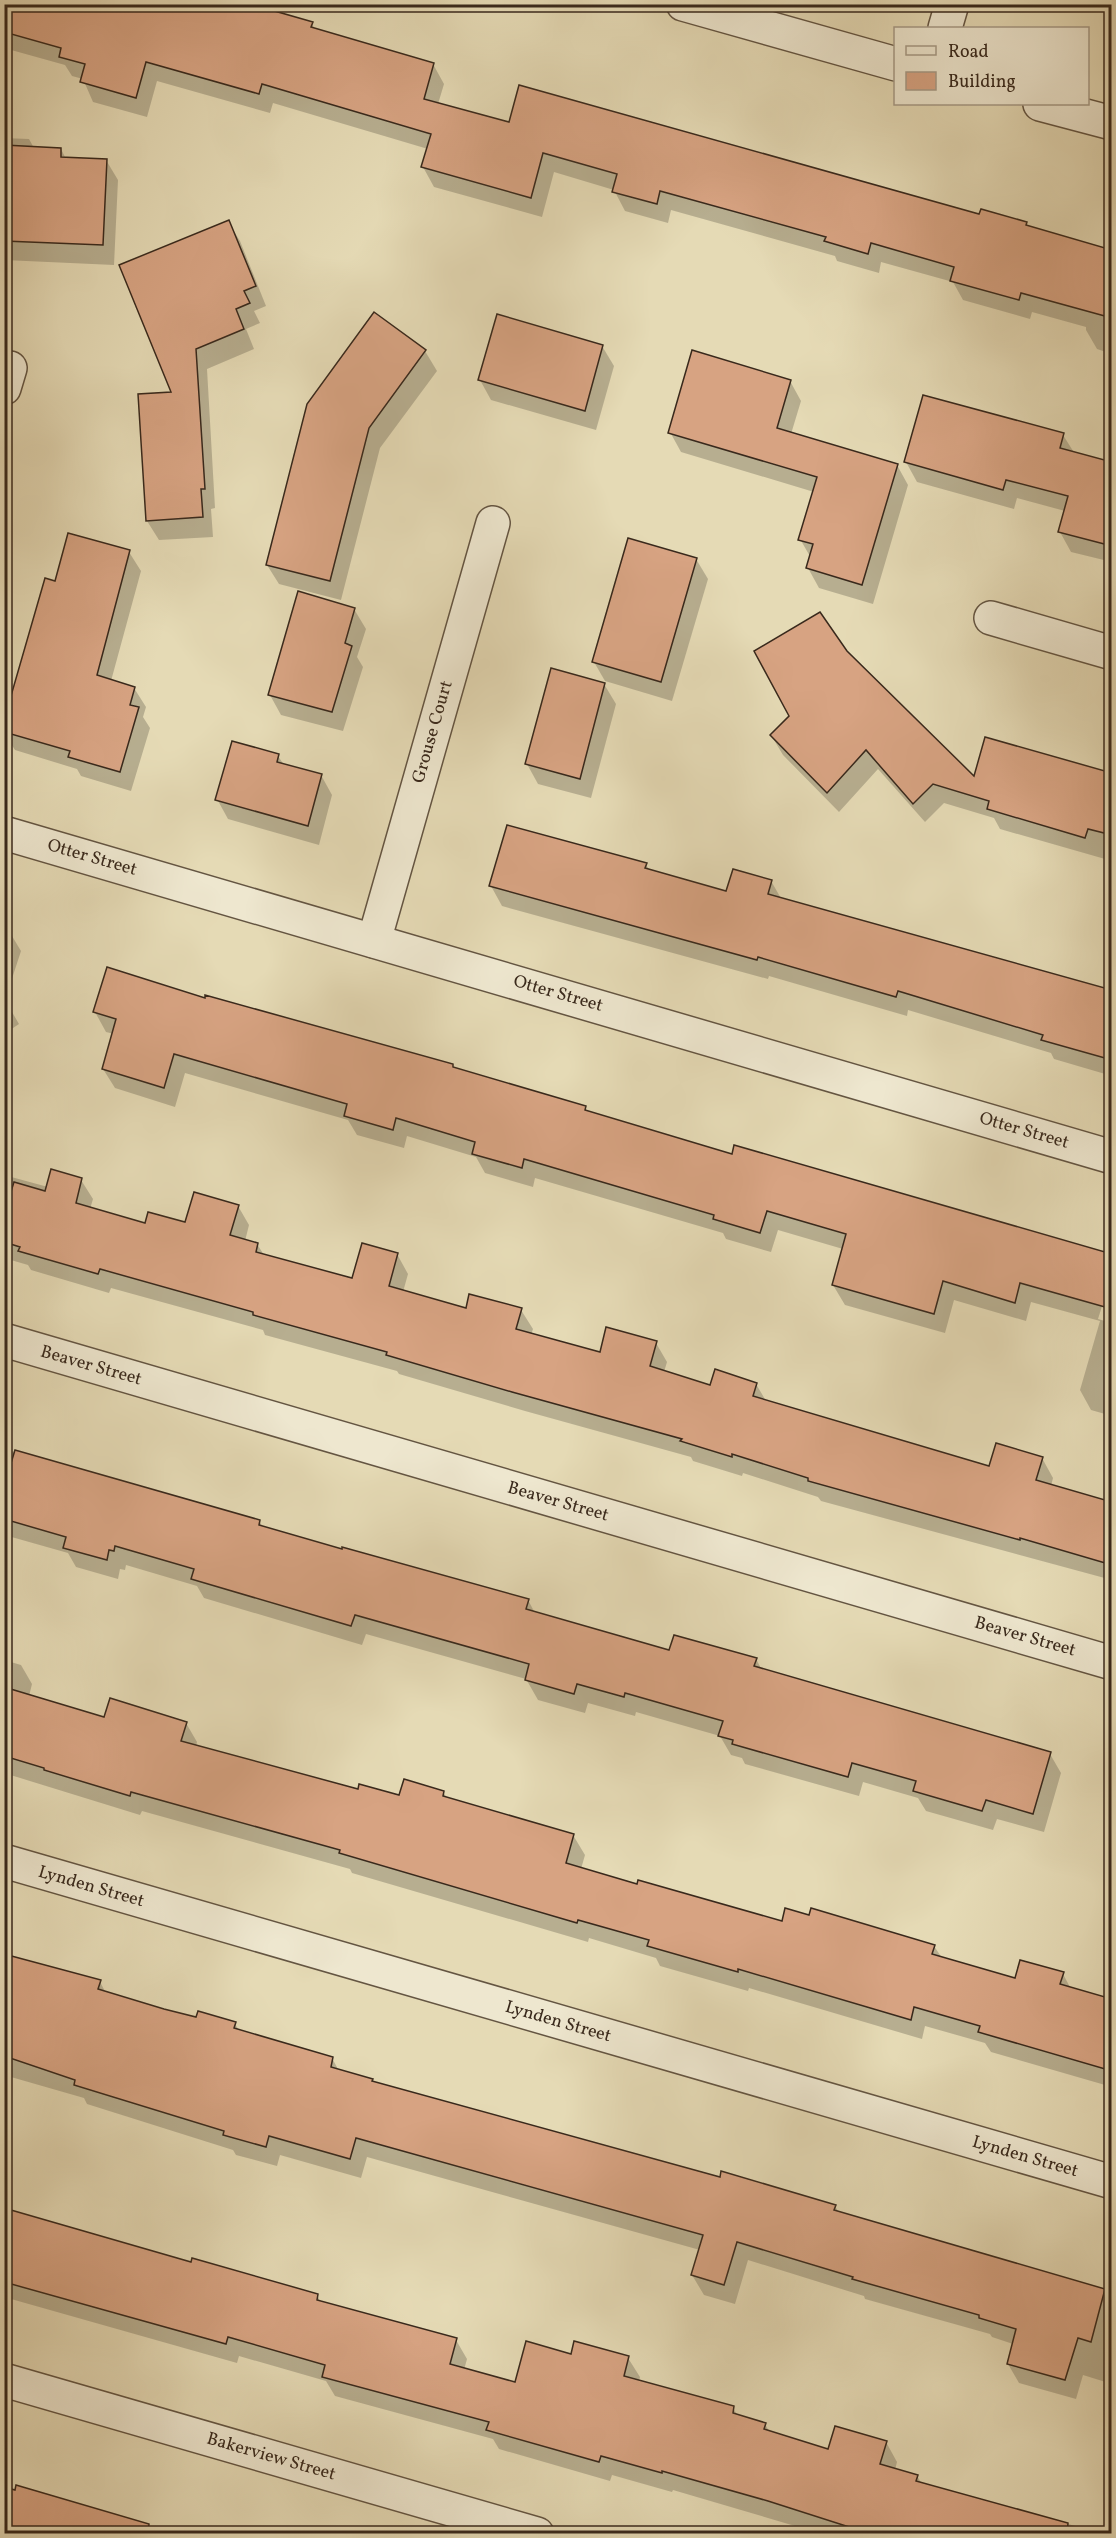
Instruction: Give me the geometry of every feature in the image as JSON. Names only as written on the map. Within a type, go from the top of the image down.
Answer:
[{"type":"street","points":[[683,4],[894,63]]},
{"type":"street","points":[[945,27],[952,4]]},
{"type":"street","points":[[1044,105],[1112,123]]},
{"type":"street","name":"Grouse Court","points":[[374,941],[493,523]]},
{"type":"street","points":[[991,618],[1112,653]]},
{"type":"street","name":"Otter Street","points":[[4,833],[1112,1156]]},
{"type":"street","name":"Beaver Street","points":[[4,1340],[1112,1663]]},
{"type":"street","name":"Lynden Street","points":[[4,1861],[1112,2182]]},
{"type":"street","name":"Bakerview Street","points":[[4,2380],[537,2534]]},
{"type":"building","points":[[4,4],[250,4],[313,22],[311,27],[434,63],[424,99],[509,122],[519,85],[979,214],[981,209],[1027,222],[1026,225],[1112,250],[1112,318],[1021,293],[1019,300],[950,281],[954,267],[871,243],[868,254],[824,241],[826,237],[660,191],[657,204],[612,192],[617,174],[543,153],[531,198],[421,167],[431,134],[262,84],[259,94],[146,62],[136,98],[80,82],[85,64],[59,57],[61,48],[4,32]]},
{"type":"building","points":[[4,145],[61,148],[61,157],[107,159],[103,245],[4,241]]},
{"type":"building","points":[[229,220],[256,286],[244,291],[250,303],[236,309],[244,329],[196,349],[205,489],[201,489],[203,517],[146,521],[138,394],[171,392],[119,265]]},
{"type":"building","points":[[374,312],[426,350],[369,428],[330,581],[266,565],[307,404]]},
{"type":"building","points":[[497,314],[603,345],[585,411],[478,380]]},
{"type":"building","points":[[692,350],[791,380],[777,428],[898,464],[862,585],[806,568],[813,544],[798,540],[817,477],[668,433]]},
{"type":"building","points":[[923,395],[1064,433],[1060,448],[1112,462],[1112,546],[1058,532],[1068,496],[1006,480],[1003,490],[904,462]]},
{"type":"building","points":[[68,533],[130,550],[97,675],[135,687],[130,705],[139,707],[120,772],[68,757],[70,751],[4,732],[4,720],[45,578],[55,581]]},
{"type":"building","points":[[628,538],[697,558],[661,682],[592,662]]},
{"type":"building","points":[[298,591],[355,608],[345,643],[352,646],[332,712],[268,695]]},
{"type":"building","points":[[820,612],[847,651],[974,776],[985,737],[1112,773],[1112,835],[1088,829],[1085,838],[987,809],[989,801],[933,784],[913,804],[866,750],[827,793],[770,735],[789,716],[754,651]]},
{"type":"building","points":[[551,668],[605,683],[580,779],[525,764]]},
{"type":"building","points":[[232,741],[279,754],[277,762],[322,774],[308,826],[215,800]]},
{"type":"building","points":[[507,825],[647,863],[645,868],[726,891],[733,869],[772,880],[768,894],[1112,990],[1112,1060],[1041,1040],[1043,1035],[898,991],[896,997],[758,957],[757,960],[489,886]]},
{"type":"building","points":[[107,967],[205,998],[205,995],[453,1064],[453,1067],[586,1106],[585,1110],[732,1154],[734,1145],[1112,1254],[1112,1309],[1020,1283],[1015,1303],[943,1281],[934,1314],[832,1285],[846,1234],[767,1211],[760,1233],[713,1219],[714,1215],[524,1159],[522,1168],[472,1154],[475,1142],[396,1118],[393,1130],[344,1116],[347,1104],[174,1054],[164,1088],[102,1069],[116,1019],[93,1012]]},
{"type":"building","points":[[51,1169],[82,1178],[76,1203],[145,1223],[148,1212],[185,1222],[194,1192],[239,1205],[230,1235],[258,1243],[256,1252],[352,1278],[362,1243],[398,1253],[389,1286],[466,1308],[469,1294],[522,1308],[516,1329],[600,1352],[606,1327],[657,1341],[650,1366],[710,1385],[715,1369],[757,1383],[753,1396],[989,1466],[996,1443],[1043,1457],[1036,1480],[1112,1502],[1112,1565],[808,1481],[808,1478],[732,1454],[732,1457],[680,1441],[682,1439],[386,1355],[387,1352],[253,1315],[253,1312],[100,1269],[98,1274],[18,1251],[20,1247],[4,1242],[4,1214],[14,1182],[45,1191]]},
{"type":"building","points":[[15,1450],[260,1520],[259,1525],[529,1599],[526,1609],[669,1650],[674,1635],[757,1658],[754,1666],[1051,1752],[1033,1814],[986,1800],[982,1811],[913,1791],[916,1781],[852,1763],[848,1777],[732,1744],[733,1740],[718,1736],[723,1721],[625,1693],[624,1697],[577,1684],[574,1694],[525,1680],[529,1664],[355,1615],[351,1626],[191,1579],[194,1569],[115,1546],[114,1551],[109,1550],[107,1560],[63,1548],[66,1537],[4,1519],[4,1486]]},
{"type":"building","points":[[4,1687],[104,1717],[110,1698],[187,1722],[181,1741],[358,1789],[359,1784],[399,1795],[404,1779],[444,1791],[443,1796],[574,1834],[566,1863],[637,1884],[638,1880],[782,1921],[785,1908],[809,1915],[811,1908],[935,1945],[932,1954],[1015,1978],[1020,1960],[1064,1972],[1060,1984],[1112,1999],[1112,2071],[978,2032],[980,2026],[914,2007],[911,2020],[738,1969],[738,1972],[647,1946],[649,1940],[578,1920],[577,1923],[339,1853],[340,1850],[131,1792],[130,1796],[44,1770],[44,1768],[4,1756]]},
{"type":"building","points":[[4,1954],[101,1980],[98,1989],[164,2009],[196,2017],[198,2011],[236,2022],[234,2028],[333,2057],[331,2067],[373,2079],[372,2081],[720,2177],[721,2171],[836,2205],[834,2210],[1105,2289],[1091,2342],[1078,2338],[1065,2380],[1007,2364],[1016,2329],[979,2318],[979,2315],[852,2279],[853,2277],[737,2242],[724,2285],[691,2275],[703,2235],[356,2138],[350,2159],[269,2136],[266,2147],[223,2135],[224,2131],[74,2085],[75,2080],[4,2056]]},
{"type":"building","points":[[4,2208],[191,2262],[192,2258],[318,2294],[317,2300],[457,2338],[450,2364],[515,2382],[526,2341],[571,2354],[574,2341],[629,2356],[624,2376],[734,2406],[733,2413],[766,2423],[764,2429],[828,2449],[835,2426],[887,2441],[880,2464],[918,2475],[916,2481],[1068,2523],[1067,2534],[871,2534],[768,2501],[662,2471],[662,2473],[601,2456],[599,2462],[486,2430],[489,2422],[322,2377],[325,2365],[228,2337],[226,2344],[4,2282]]},
{"type":"building","points":[[16,2485],[149,2524],[148,2534],[4,2534],[4,2487],[15,2490]]}]
